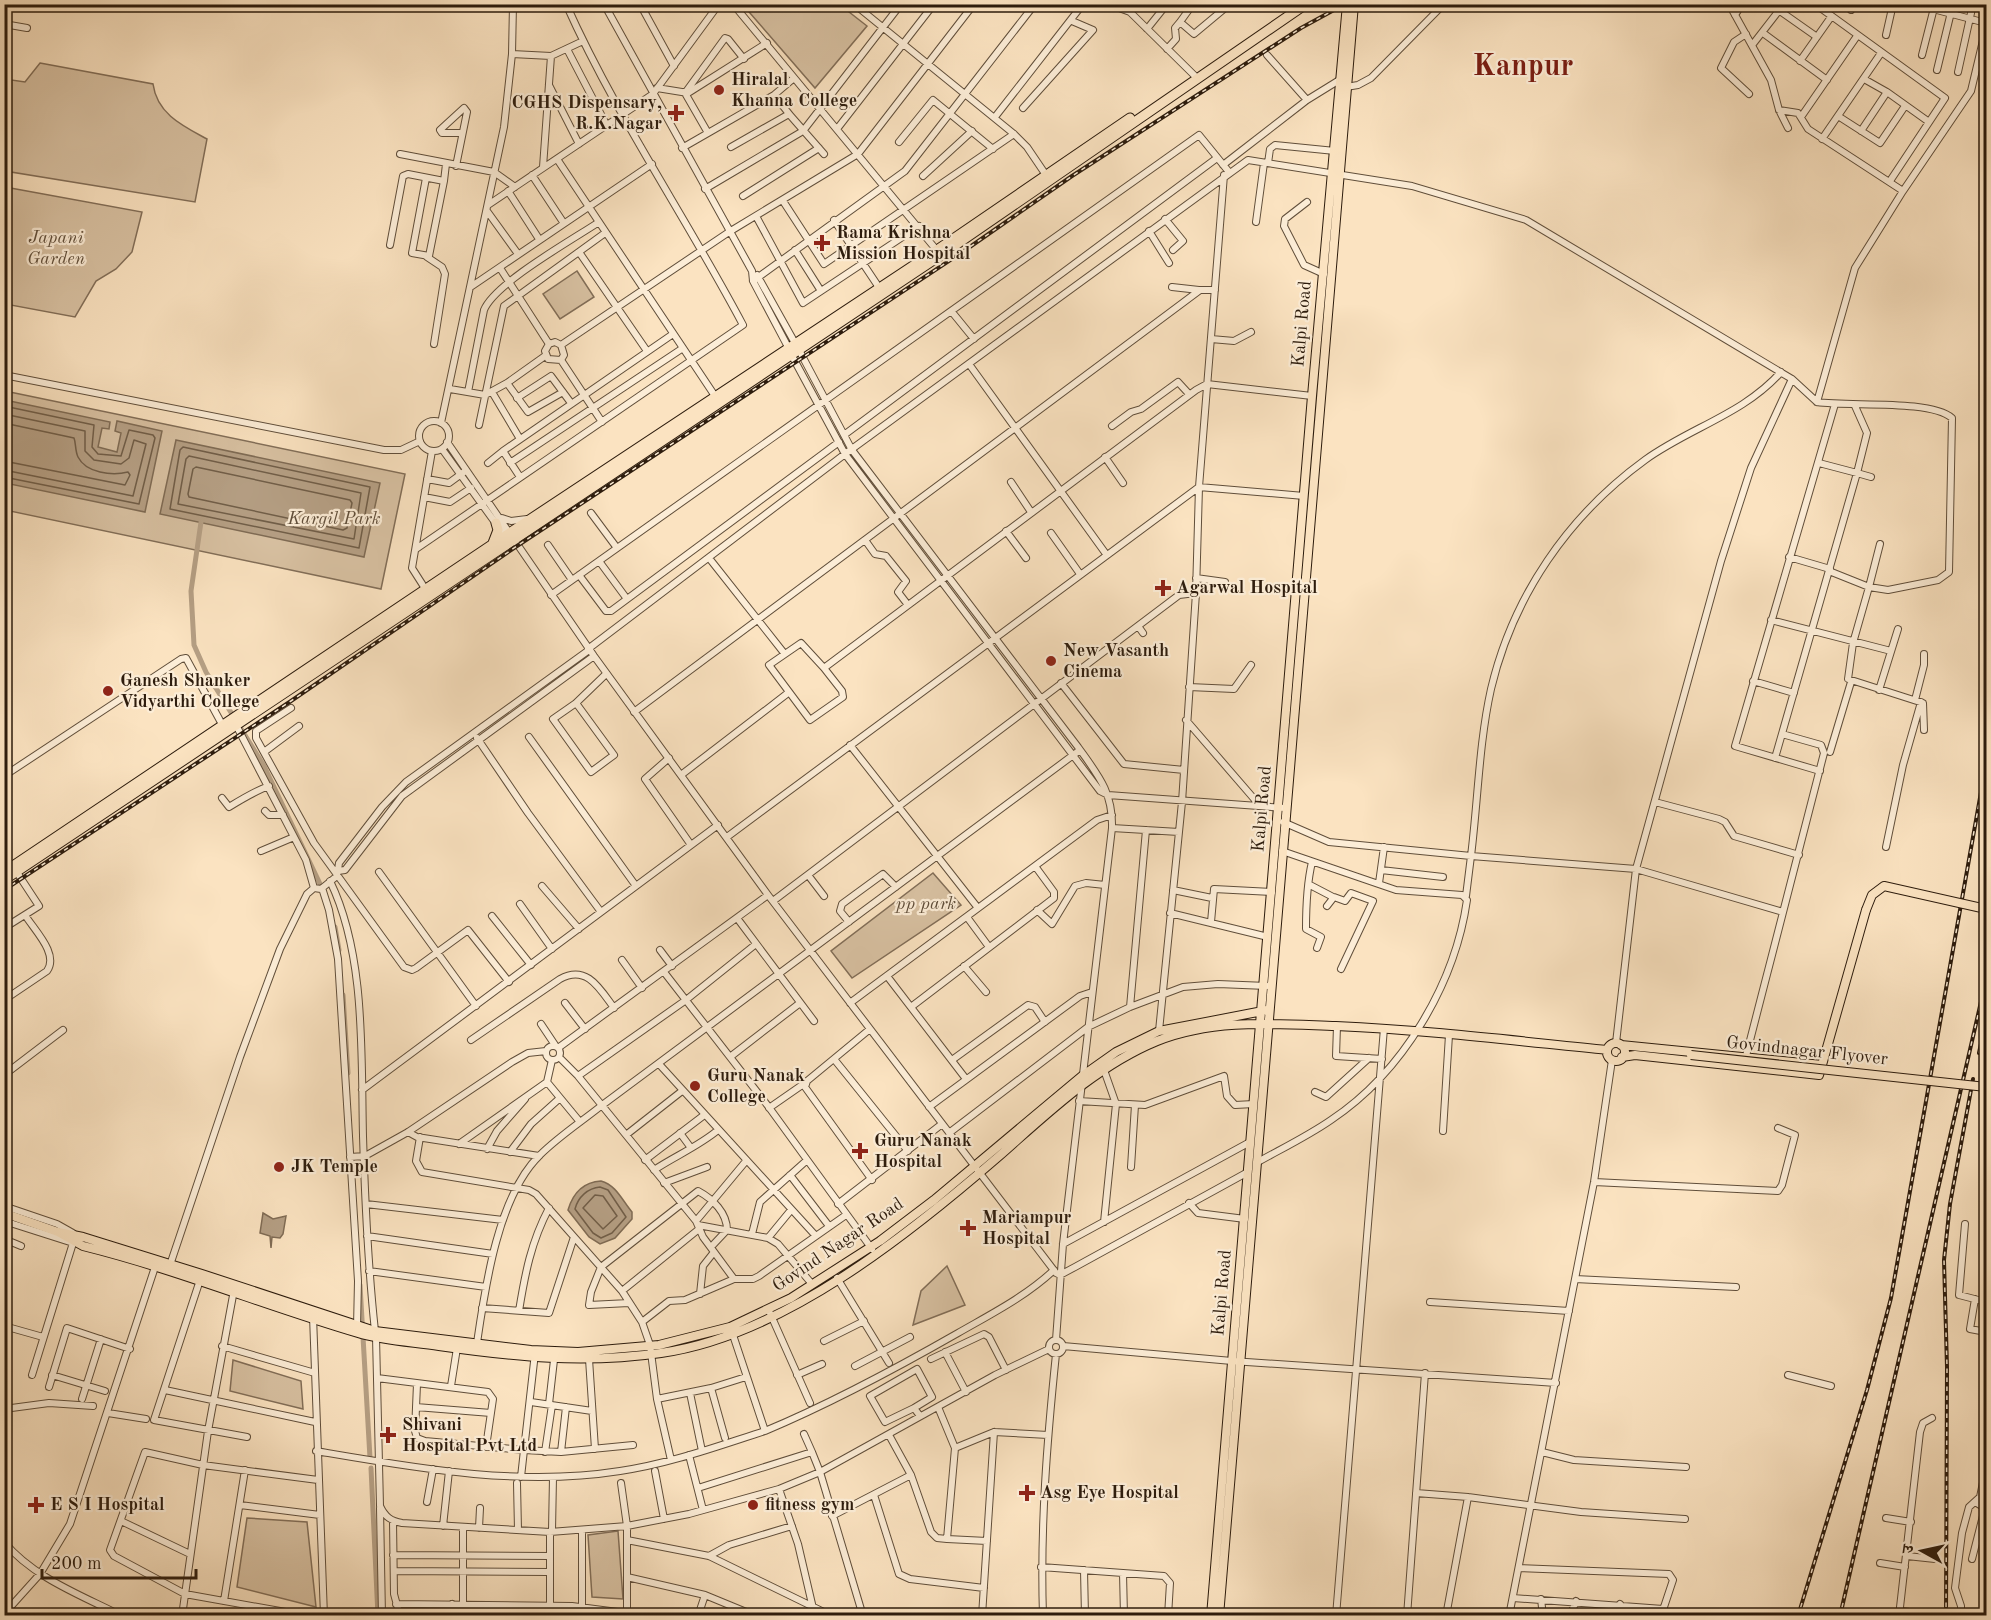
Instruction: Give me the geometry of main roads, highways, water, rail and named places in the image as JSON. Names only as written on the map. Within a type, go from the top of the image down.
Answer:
[{"type":"highway","points":[[1196,76],[1295,4]]},
{"type":"highway","points":[[237,720],[939,253],[1196,76],[1306,4]]},
{"type":"highway","points":[[4,880],[15,869],[426,591],[447,580],[492,545],[511,539],[530,519],[656,441],[715,396],[793,349]]},
{"type":"highway","points":[[492,545],[499,520]]},
{"type":"highway","points":[[4,872],[15,869]]},
{"type":"main road","name":"Kalpi Road","points":[[1336,174],[1335,151],[1345,81],[1347,4]]},
{"type":"main road","name":"Kalpi Road","points":[[1282,808],[1327,274],[1354,4]]},
{"type":"main road","name":"Kalpi Road","points":[[1236,1361],[1250,1142],[1267,1010],[1268,937],[1281,822],[1312,396],[1327,274]]},
{"type":"main road","name":"Kalpi Road","points":[[1267,986],[1282,850],[1281,822]]},
{"type":"main road","name":"Govindnagar Flyover","points":[[1822,1065],[1872,895],[1884,886],[1986,909]]},
{"type":"main road","name":"Govind Nagar Road","points":[[366,1332],[457,1348],[535,1354],[700,1346],[733,1335],[837,1278],[977,1170],[1116,1052],[1159,1031],[1267,1010]]},
{"type":"main road","name":"Kalpi Road","points":[[1212,1616],[1218,1577],[1236,1361],[1256,1163],[1265,1023]]},
{"type":"main road","name":"Govind Nagar Road","points":[[1082,1081],[1158,1041],[1181,1034],[1265,1023],[1384,1028],[1607,1050]]},
{"type":"main road","name":"Govindnagar Flyover","points":[[1621,1049],[1986,1087]]},
{"type":"main road","points":[[1621,1049],[1612,1060],[1607,1050],[1621,1049],[1746,1056],[1822,1065],[1819,1075],[1635,1055],[1621,1049]]},
{"type":"main road","points":[[4,1213],[76,1240],[366,1332]]},
{"type":"main road","name":"Govind Nagar Road","points":[[366,1332],[477,1343],[554,1359],[589,1359],[650,1350],[770,1314],[812,1284],[873,1250]]},
{"type":"main road","points":[[156,1265],[170,1265],[201,1279]]},
{"type":"main road","name":"Kalpi Road","points":[[1218,1577],[1219,1616]]},
{"type":"water","points":[[5,400],[110,422],[109,429],[102,428],[98,447],[117,452],[121,433],[115,431],[117,421],[162,431],[145,512],[5,483]]},
{"type":"water","points":[[176,440],[380,483],[364,557],[160,514]]},
{"type":"water","points":[[601,1181],[611,1186],[618,1194],[632,1212],[632,1219],[615,1238],[600,1244],[589,1237],[568,1210],[580,1189]]},
{"type":"water","points":[[263,1213],[273,1219],[286,1216],[283,1234],[280,1238],[272,1237],[271,1248],[270,1236],[260,1233]]},
{"type":"waterway","points":[[201,522],[191,591],[194,645],[206,672],[264,766],[321,886]]},
{"type":"waterway","points":[[335,927],[339,950]]},
{"type":"waterway","points":[[343,995],[348,1073]]},
{"type":"waterway","points":[[360,1285],[370,1458]]},
{"type":"waterway","points":[[371,1468],[378,1616]]},
{"type":"railway","points":[[4,890],[291,701],[517,546],[964,251],[1072,176],[1301,28],[1345,4]]},
{"type":"railway","points":[[1798,1616],[1867,1390],[1891,1298],[1986,764]]},
{"type":"railway","points":[[1840,1616],[1986,980]]},
{"type":"railway","points":[[1979,1053],[1986,1020]]},
{"type":"railway","points":[[1946,1616],[1947,1367],[1944,1260],[1950,1204],[1973,1079]]},
{"type":"place","name":"Hiralal Khanna College","points":[[719,90]]},
{"type":"place","name":"CGHS Dispensary, R.K.Nagar","points":[[676,113]]},
{"type":"place","name":"Rama Krishna Mission Hospital","points":[[822,243]]},
{"type":"place","name":"Agarwal Hospital","points":[[1163,588]]},
{"type":"place","name":"New Vasanth Cinema","points":[[1051,661]]},
{"type":"place","name":"Ganesh Shanker Vidyarthi College","points":[[108,691]]},
{"type":"place","name":"Guru Nanak College","points":[[695,1086]]},
{"type":"place","name":"Guru Nanak Hospital","points":[[860,1151]]},
{"type":"place","name":"JK Temple","points":[[279,1167]]},
{"type":"place","name":"Mariampur Hospital","points":[[968,1228]]},
{"type":"place","name":"Shivani Hospital Pvt Ltd","points":[[388,1435]]},
{"type":"place","name":"Asg Eye Hospital","points":[[1027,1493]]},
{"type":"place","name":"E S I Hospital","points":[[36,1505]]},
{"type":"place","name":"fitness gym","points":[[753,1505]]},
{"type":"district","name":"Kanpur","points":[[1523,67]]},
{"type":"park label","name":"Japani Garden","points":[[56,248]]},
{"type":"park label","name":"Kargil Park","points":[[334,519]]},
{"type":"park label","name":"pp park","points":[[926,904]]}]
